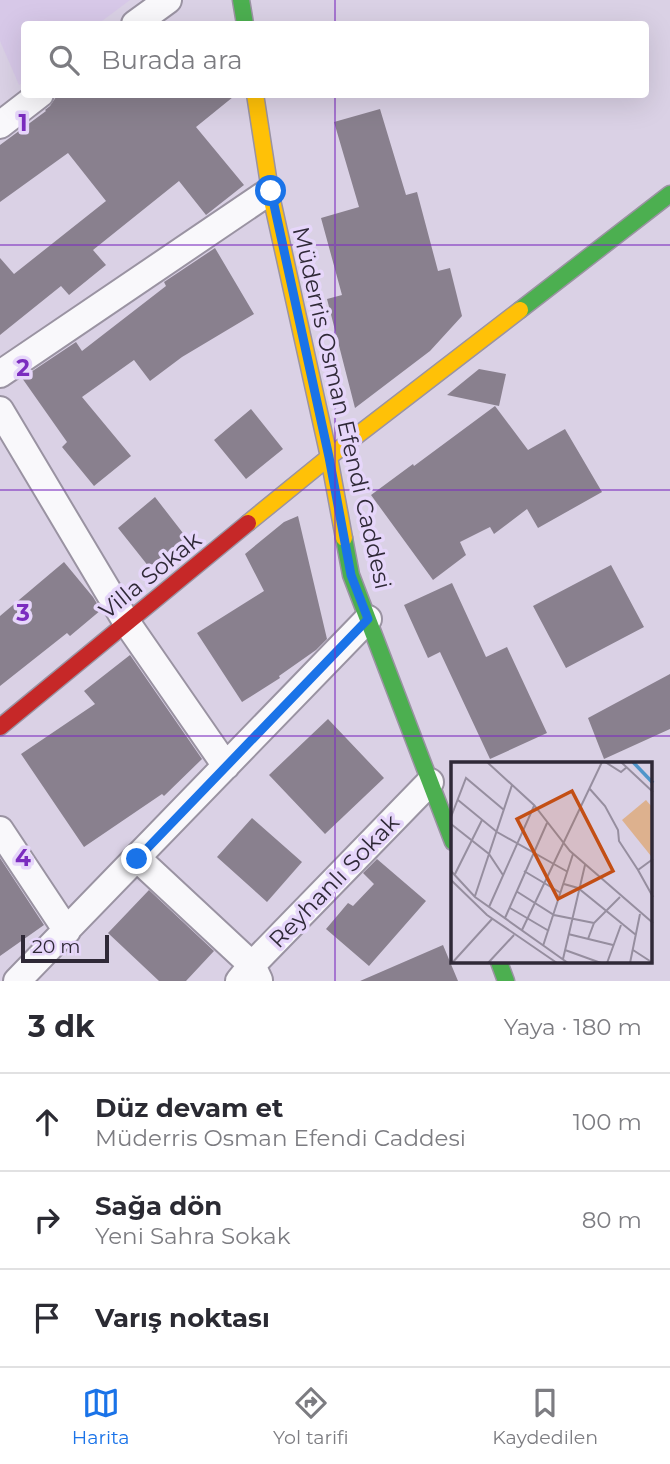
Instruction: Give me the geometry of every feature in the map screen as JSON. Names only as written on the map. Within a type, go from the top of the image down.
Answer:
[{"type":"street","points":[[139,21],[168,0]]},
{"type":"street","points":[[241,0],[244,21]]},
{"type":"street","points":[[0,125],[35,98]]},
{"type":"street","name":"Müderris Osman Efendi Caddesi","points":[[257,98],[271,191],[329,457],[351,575],[451,837]]},
{"type":"street","points":[[0,374],[271,191]]},
{"type":"street","name":"Villa Sokak","points":[[0,727],[329,457],[670,194]]},
{"type":"street","points":[[0,410],[127,623],[226,766]]},
{"type":"street","points":[[18,981],[368,619]]},
{"type":"street","name":"Reyhanlı Sokak","points":[[250,976],[430,782]]},
{"type":"street","points":[[0,830],[67,931]]},
{"type":"street","points":[[137,859],[250,976]]},
{"type":"street","points":[[500,964],[506,981]]},
{"type":"shaded area","points":[[0,0],[130,0],[102,21],[21,21],[19,85],[0,41]]},
{"type":"building","points":[[55,98],[232,98],[196,127],[244,185],[206,215],[179,181],[93,250],[106,265],[69,295],[61,286],[0,335],[0,258],[14,274],[106,201],[68,153],[0,202],[0,145],[50,106]]},
{"type":"building","points":[[380,109],[406,195],[417,192],[438,271],[450,268],[462,316],[430,351],[355,408],[327,299],[342,295],[321,218],[359,207],[334,122]]},
{"type":"building","points":[[215,248],[254,314],[182,357],[150,381],[134,360],[82,397],[131,456],[94,486],[62,447],[67,442],[22,378],[76,342],[82,351],[166,286],[164,282]]},
{"type":"building","points":[[479,369],[506,374],[499,406],[447,395]]},
{"type":"building","points":[[495,406],[528,450],[565,429],[602,492],[538,528],[527,509],[494,534],[490,527],[460,542],[466,555],[433,580],[371,495]]},
{"type":"building","points":[[251,409],[283,449],[246,479],[214,440]]},
{"type":"building","points":[[155,497],[186,537],[149,567],[118,528]]},
{"type":"building","points":[[298,516],[327,639],[279,676],[280,678],[242,702],[197,633],[264,591],[245,554],[284,522]]},
{"type":"building","points":[[64,562],[101,610],[70,636],[67,633],[0,686],[0,616]]},
{"type":"building","points":[[611,565],[644,627],[566,668],[533,606]]},
{"type":"building","points":[[452,583],[486,657],[507,647],[547,733],[490,759],[440,652],[428,658],[404,605]]},
{"type":"building","points":[[130,655],[202,759],[164,796],[162,794],[84,847],[21,754],[95,704],[84,691]]},
{"type":"building","points":[[670,674],[670,729],[604,759],[588,718]]},
{"type":"building","points":[[328,719],[384,778],[325,834],[269,775]]},
{"type":"building","points":[[252,818],[302,862],[267,902],[217,857]]},
{"type":"building","points":[[0,858],[44,925],[0,956]]},
{"type":"building","points":[[377,859],[426,901],[369,966],[326,929],[348,903],[353,906],[374,884],[363,873]]},
{"type":"building","points":[[149,890],[214,951],[186,981],[159,981],[108,933]]},
{"type":"building","points":[[443,945],[458,981],[360,981]]},
{"type":"traffic: fast","points":[[241,0],[244,21]]},
{"type":"traffic: fast","points":[[520,310],[670,194]]},
{"type":"traffic: fast","points":[[344,538],[351,575],[451,837]]},
{"type":"traffic: fast","points":[[500,964],[506,981]]},
{"type":"traffic: slow","points":[[256,98],[270,191],[329,457],[344,538]]},
{"type":"traffic: slow","points":[[248,523],[520,310]]},
{"type":"traffic: jam","points":[[0,727],[248,523]]},
{"type":"route","points":[[137,859],[368,619],[351,575],[329,457],[271,191]]}]
